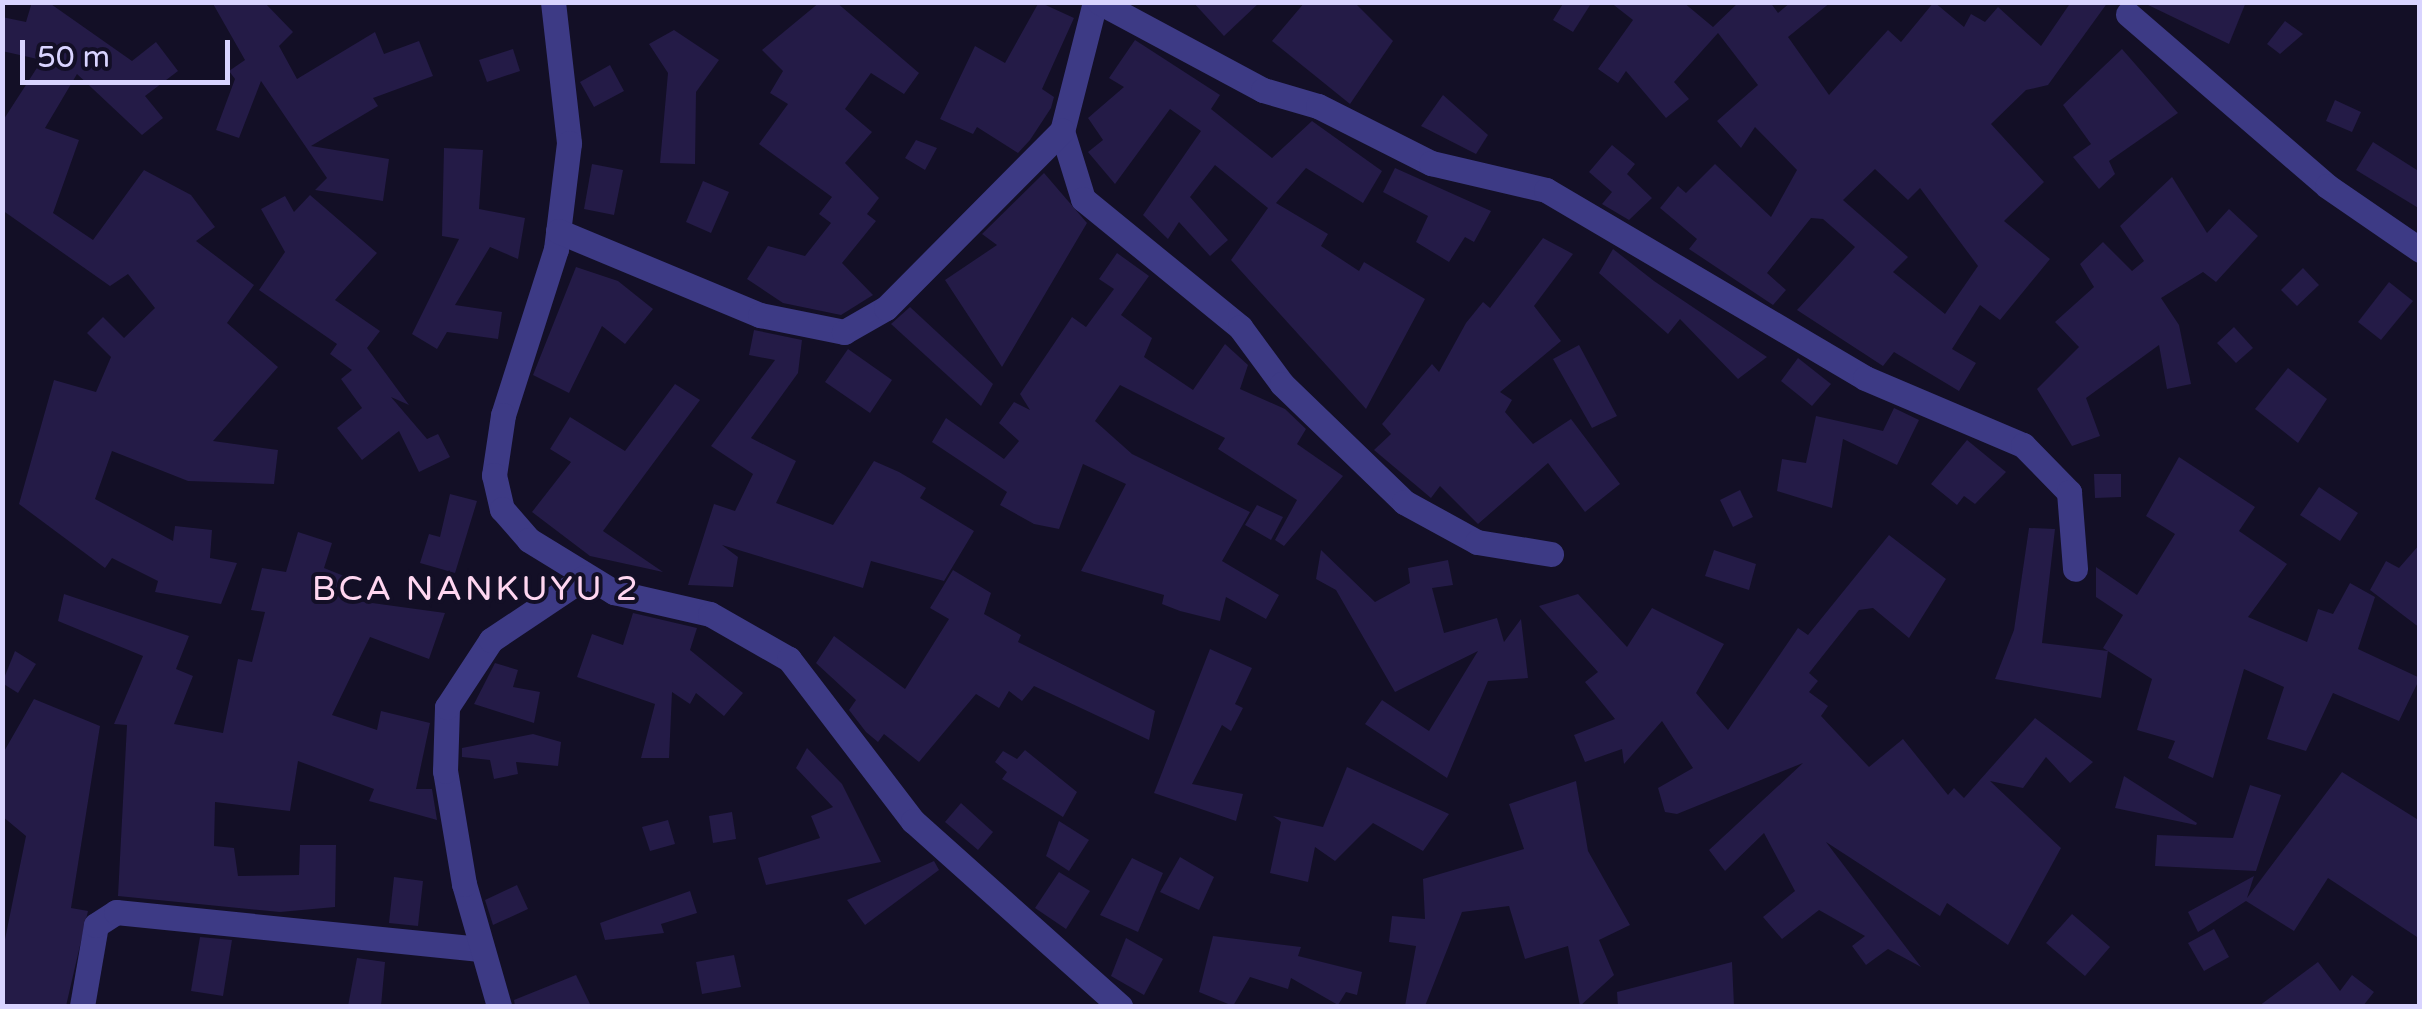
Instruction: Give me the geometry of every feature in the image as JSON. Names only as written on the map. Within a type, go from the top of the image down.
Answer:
[{"type":"street","points":[[553,2],[569,143],[558,231],[494,475],[502,509],[529,540],[585,576],[710,614],[790,659],[913,821],[1120,1006]]},
{"type":"street","points":[[558,231],[760,315],[844,332],[886,308],[1062,131],[1097,2],[1263,90],[1318,106],[1431,163],[1546,190],[1865,378],[2023,445],[2069,492],[2075,570]]},
{"type":"street","points":[[2128,14],[2327,186],[2420,250]]},
{"type":"street","points":[[1062,131],[1083,199],[1240,327],[1282,384],[1404,502],[1477,542],[1551,554]]},
{"type":"street","points":[[499,1006],[480,948],[446,770],[447,707],[491,640],[585,576]]},
{"type":"street","points":[[82,1006],[106,914],[480,948]]},
{"type":"building","points":[[32,2],[48,2],[132,61],[156,42],[178,71],[145,96],[163,118],[142,135],[77,74],[45,128],[79,140],[53,213],[93,240],[144,170],[191,195],[215,227],[196,241],[254,285],[227,323],[278,367],[213,441],[278,450],[274,484],[188,481],[112,451],[95,499],[173,541],[175,526],[212,530],[210,558],[237,563],[221,604],[155,592],[158,581],[112,558],[105,568],[19,504],[54,380],[96,392],[111,357],[87,333],[103,317],[124,338],[155,308],[128,274],[110,286],[2,210],[2,122],[42,60],[2,51],[2,17],[26,22]]},
{"type":"building","points":[[212,2],[264,2],[293,32],[279,46],[297,79],[375,32],[384,54],[419,41],[433,76],[373,98],[378,106],[311,146],[389,159],[383,201],[315,190],[327,178],[261,81],[239,138],[216,130],[235,79],[229,71],[245,60]]},
{"type":"building","points":[[820,2],[836,2],[919,73],[904,94],[871,73],[845,109],[872,132],[845,163],[879,198],[867,214],[876,221],[842,263],[873,295],[841,315],[783,303],[747,279],[768,246],[805,256],[831,223],[819,214],[832,197],[759,144],[788,104],[770,93],[783,71],[762,50]]},
{"type":"building","points":[[1039,2],[1074,18],[1042,89],[1054,97],[1051,108],[1030,140],[1018,153],[977,127],[973,134],[940,119],[975,46],[1005,63]]},
{"type":"building","points":[[1193,2],[1260,2],[1224,36]]},
{"type":"building","points":[[1305,2],[1354,2],[1393,41],[1350,104],[1272,41]]},
{"type":"building","points":[[1564,2],[1592,2],[1573,32],[1553,20]]},
{"type":"building","points":[[1610,2],[1683,2],[1713,27],[1739,2],[1770,2],[1778,13],[1791,2],[1831,2],[1788,37],[1829,95],[1888,30],[1901,42],[1934,2],[1964,27],[1971,14],[1985,22],[1998,7],[2041,46],[2071,2],[2108,2],[2048,85],[2026,90],[1991,124],[2044,182],[2004,221],[2050,259],[2000,320],[1980,305],[1952,349],[1976,363],[1959,391],[1894,352],[1883,366],[1797,310],[1855,247],[1823,219],[1811,218],[1767,273],[1786,290],[1773,305],[1689,249],[1697,239],[1660,208],[1678,186],[1686,193],[1715,164],[1771,217],[1797,170],[1755,127],[1741,148],[1717,121],[1758,85],[1718,33],[1674,82],[1689,99],[1666,118],[1626,71],[1618,83],[1598,69],[1633,20]],"holes":[[[1875,169],[1908,200],[1920,188],[1978,266],[1945,314],[1893,272],[1908,257],[1843,200]]]},
{"type":"building","points":[[2146,2],[2246,2],[2229,44],[2146,4]]},
{"type":"building","points":[[2285,21],[2303,34],[2280,54],[2267,44]]},
{"type":"building","points":[[674,30],[719,60],[696,92],[695,164],[660,163],[668,73],[649,44]]},
{"type":"building","points":[[1135,40],[1220,95],[1211,109],[1272,158],[1312,121],[1382,171],[1363,203],[1306,168],[1276,203],[1328,234],[1321,246],[1359,271],[1364,262],[1425,299],[1366,409],[1231,260],[1268,208],[1215,165],[1190,197],[1228,240],[1210,256],[1179,222],[1168,239],[1143,215],[1201,131],[1170,109],[1115,184],[1088,152],[1103,140],[1088,118],[1124,87],[1109,78]]},
{"type":"building","points":[[513,49],[520,71],[487,82],[479,60]]},
{"type":"building","points":[[2122,49],[2178,113],[2109,161],[2115,174],[2099,189],[2073,157],[2091,144],[2063,105]]},
{"type":"building","points":[[610,65],[624,91],[594,107],[580,82]]},
{"type":"building","points":[[1443,95],[1488,135],[1476,154],[1421,126]]},
{"type":"building","points":[[2335,100],[2361,112],[2352,132],[2326,121]]},
{"type":"building","points":[[916,140],[937,148],[925,170],[905,158]]},
{"type":"building","points":[[2373,142],[2420,172],[2420,209],[2356,170]]},
{"type":"building","points":[[1612,145],[1635,164],[1627,174],[1652,198],[1629,220],[1602,204],[1612,192],[1589,172]]},
{"type":"building","points":[[444,148],[483,150],[479,209],[525,218],[518,259],[490,247],[455,305],[502,312],[498,339],[447,332],[437,349],[412,334],[459,239],[442,236]]},
{"type":"building","points":[[592,164],[623,170],[614,215],[584,209]]},
{"type":"building","points":[[1395,168],[1491,211],[1474,242],[1465,237],[1449,262],[1416,242],[1428,216],[1383,192]]},
{"type":"building","points":[[1044,173],[1087,223],[1002,367],[945,280],[997,245],[982,234]]},
{"type":"building","points":[[2172,177],[2207,233],[2229,209],[2258,236],[2216,282],[2203,272],[2161,298],[2179,325],[2191,384],[2167,389],[2159,345],[2086,398],[2100,436],[2072,446],[2037,389],[2079,347],[2055,322],[2094,287],[2080,264],[2103,242],[2132,271],[2144,261],[2120,226]]},
{"type":"building","points":[[703,181],[729,192],[711,233],[686,222]]},
{"type":"building","points":[[310,195],[377,253],[335,300],[380,331],[367,348],[409,405],[391,397],[427,439],[438,434],[450,457],[419,472],[399,431],[362,460],[337,428],[362,408],[341,379],[352,370],[330,354],[337,344],[259,290],[285,252],[261,209],[285,196],[294,212]]},
{"type":"building","points":[[1543,238],[1573,254],[1534,306],[1561,341],[1500,392],[1512,400],[1505,412],[1533,444],[1571,419],[1620,484],[1585,512],[1548,463],[1478,524],[1440,486],[1431,498],[1374,450],[1391,434],[1382,424],[1432,364],[1439,372],[1466,323],[1483,302],[1490,308]]},
{"type":"building","points":[[1613,249],[1767,357],[1738,379],[1680,319],[1668,334],[1599,273]]},
{"type":"building","points":[[1117,253],[1149,276],[1121,315],[1152,338],[1144,357],[1193,390],[1225,344],[1248,365],[1240,389],[1285,409],[1306,429],[1297,444],[1343,476],[1284,546],[1275,540],[1297,500],[1218,449],[1225,438],[1120,385],[1095,421],[1132,454],[1250,512],[1222,561],[1279,595],[1266,619],[1226,597],[1220,621],[1180,611],[1162,604],[1164,595],[1081,571],[1126,484],[1083,464],[1059,529],[1034,524],[1000,505],[1007,492],[932,442],[946,418],[1004,459],[1019,441],[999,423],[1014,402],[1030,410],[1020,394],[1072,317],[1086,327],[1114,289],[1099,279]]},
{"type":"building","points":[[576,267],[618,281],[653,309],[625,344],[602,326],[569,393],[533,375]]},
{"type":"building","points":[[2303,268],[2319,285],[2297,306],[2281,290]]},
{"type":"building","points":[[2389,282],[2413,301],[2381,340],[2358,322]]},
{"type":"building","points":[[910,307],[993,384],[981,406],[891,324]]},
{"type":"building","points":[[2234,327],[2253,348],[2236,363],[2217,343]]},
{"type":"building","points":[[754,330],[802,340],[798,373],[751,438],[796,461],[776,503],[833,525],[874,461],[899,472],[926,488],[920,498],[974,531],[944,581],[871,561],[863,588],[722,545],[738,557],[733,587],[688,585],[714,504],[735,511],[753,474],[711,446],[775,360],[749,355]]},
{"type":"building","points":[[1579,345],[1617,416],[1592,428],[1553,359]]},
{"type":"building","points":[[848,349],[892,380],[870,413],[825,382]]},
{"type":"building","points":[[1798,358],[1831,384],[1812,406],[1781,381]]},
{"type":"building","points":[[2288,368],[2327,399],[2298,443],[2255,409]]},
{"type":"building","points":[[675,384],[700,400],[603,531],[663,572],[590,556],[532,512],[571,462],[550,449],[570,417],[625,451]]},
{"type":"building","points":[[1894,408],[1919,420],[1897,465],[1843,439],[1832,508],[1777,491],[1782,459],[1806,463],[1816,416],[1883,431]]},
{"type":"building","points":[[1967,440],[2006,472],[1975,504],[1964,496],[1957,505],[1931,484]]},
{"type":"building","points":[[2179,457],[2255,507],[2239,531],[2287,564],[2248,617],[2307,642],[2318,609],[2333,614],[2350,583],[2375,597],[2358,649],[2420,678],[2399,721],[2333,693],[2306,751],[2267,739],[2284,687],[2244,669],[2213,778],[2168,758],[2175,741],[2137,730],[2152,679],[2103,648],[2123,615],[2096,597],[2096,567],[2137,595],[2175,534],[2146,516]]},
{"type":"building","points":[[2094,474],[2121,474],[2121,497],[2095,498]]},
{"type":"building","points":[[2319,487],[2358,513],[2340,541],[2300,515]]},
{"type":"building","points":[[1740,490],[1753,517],[1733,527],[1720,500]]},
{"type":"building","points":[[450,494],[477,501],[455,573],[420,563],[429,534],[440,537]]},
{"type":"building","points":[[1257,505],[1283,517],[1271,540],[1245,525]]},
{"type":"building","points":[[2029,528],[2055,529],[2042,643],[2108,651],[2101,698],[1995,679],[2014,630]]},
{"type":"building","points":[[298,532],[332,543],[324,568],[349,578],[343,599],[445,613],[429,659],[370,637],[332,715],[377,730],[381,711],[430,723],[416,789],[432,789],[437,820],[369,801],[374,789],[298,761],[290,811],[215,802],[214,846],[234,848],[238,876],[299,875],[300,845],[336,845],[335,907],[280,912],[118,896],[127,725],[114,724],[143,656],[58,621],[64,594],[189,636],[176,669],[193,676],[174,724],[223,733],[238,659],[252,662],[265,612],[251,610],[262,568],[286,572]]},
{"type":"building","points":[[1889,535],[1946,579],[1909,638],[1873,608],[1859,610],[1809,673],[1818,681],[1809,692],[1828,706],[1821,716],[1869,767],[1903,739],[1948,795],[1954,788],[1964,798],[2035,718],[2093,762],[2070,783],[2046,757],[2023,788],[1990,781],[2061,848],[2008,945],[1947,903],[1940,916],[1826,842],[1921,967],[1888,949],[1866,965],[1852,946],[1865,936],[1819,910],[1782,939],[1763,917],[1795,891],[1764,833],[1725,871],[1709,850],[1803,763],[1677,814],[1665,812],[1658,788],[1693,768],[1662,721],[1624,764],[1622,749],[1585,762],[1574,735],[1615,719],[1585,682],[1598,672],[1539,606],[1578,594],[1627,647],[1652,608],[1724,644],[1696,693],[1728,730],[1798,628],[1808,635]]},
{"type":"building","points":[[2420,544],[2420,628],[2370,590],[2386,561],[2399,568]]},
{"type":"building","points":[[1321,550],[1375,602],[1410,583],[1408,568],[1448,560],[1453,585],[1432,588],[1444,633],[1497,618],[1504,642],[1521,619],[1528,678],[1488,681],[1447,778],[1365,724],[1382,700],[1429,731],[1478,651],[1395,692],[1336,590],[1316,579]]},
{"type":"building","points":[[1714,550],[1756,564],[1749,590],[1705,576]]},
{"type":"building","points":[[953,570],[991,593],[984,614],[1021,635],[1018,642],[1155,711],[1149,740],[1034,686],[1022,701],[1009,691],[999,708],[976,694],[919,762],[884,734],[878,742],[866,732],[849,710],[856,700],[816,663],[834,636],[905,689],[949,619],[930,608]]},
{"type":"building","points":[[633,613],[697,628],[690,650],[743,693],[724,716],[696,693],[690,704],[672,692],[669,758],[641,758],[655,704],[577,677],[592,634],[623,645]]},
{"type":"building","points":[[1210,649],[1252,668],[1235,704],[1243,708],[1231,731],[1222,725],[1192,784],[1243,794],[1236,821],[1154,793]]},
{"type":"building","points":[[15,651],[36,664],[18,693],[2,683]]},
{"type":"building","points":[[495,663],[518,670],[513,687],[540,692],[534,723],[474,704]]},
{"type":"building","points":[[34,699],[100,726],[71,908],[88,911],[66,1006],[2,1006],[2,954],[26,836],[2,816],[2,755]]},
{"type":"building","points":[[533,734],[561,742],[558,766],[516,762],[518,774],[494,779],[490,760],[462,757],[462,748]]},
{"type":"building","points":[[807,748],[842,784],[881,862],[766,885],[758,858],[820,838],[811,816],[833,807],[796,768]]},
{"type":"building","points":[[1025,750],[1077,792],[1063,817],[1002,779],[1007,772],[995,762],[1003,751],[1017,759]]},
{"type":"building","points":[[1347,767],[1449,814],[1423,851],[1373,823],[1335,861],[1315,847],[1308,882],[1270,873],[1281,822],[1273,816],[1323,827]]},
{"type":"building","points":[[2342,772],[2420,821],[2420,939],[2328,878],[2294,931],[2246,901],[2198,932],[2188,912],[2254,876],[2247,898]]},
{"type":"building","points":[[2124,776],[2197,823],[2196,825],[2115,808]]},
{"type":"building","points":[[1576,781],[1588,851],[1630,925],[1599,940],[1614,975],[1580,1006],[1568,946],[1525,959],[1509,906],[1462,912],[1425,1006],[1405,1006],[1416,946],[1389,942],[1392,916],[1425,919],[1423,879],[1524,849],[1509,804]]},
{"type":"building","points":[[2250,785],[2281,795],[2256,871],[2155,866],[2157,835],[2233,838]]},
{"type":"building","points":[[961,803],[993,832],[978,850],[945,822]]},
{"type":"building","points":[[732,812],[736,839],[713,843],[709,816]]},
{"type":"building","points":[[668,820],[675,844],[650,851],[642,827]]},
{"type":"building","points":[[1059,821],[1089,840],[1069,871],[1046,856]]},
{"type":"building","points":[[1180,857],[1214,877],[1199,910],[1160,892]]},
{"type":"building","points":[[1132,858],[1163,873],[1138,932],[1100,915]]},
{"type":"building","points":[[934,861],[939,870],[865,925],[847,900]]},
{"type":"building","points":[[1059,872],[1090,891],[1066,929],[1035,908]]},
{"type":"building","points":[[394,877],[423,881],[418,926],[389,923]]},
{"type":"building","points":[[517,885],[528,909],[493,925],[485,900]]},
{"type":"building","points":[[690,891],[697,913],[661,924],[664,933],[605,940],[600,923]]},
{"type":"building","points":[[2072,914],[2110,947],[2085,976],[2046,943]]},
{"type":"building","points":[[2214,929],[2229,957],[2204,971],[2188,943]]},
{"type":"building","points":[[1213,936],[1301,947],[1298,956],[1362,972],[1357,995],[1346,992],[1338,1005],[1291,978],[1288,989],[1250,977],[1233,1006],[1199,992]]},
{"type":"building","points":[[200,937],[232,940],[223,996],[191,991]]},
{"type":"building","points":[[1126,938],[1163,959],[1144,995],[1111,976]]},
{"type":"building","points":[[734,955],[741,987],[702,994],[696,962]]},
{"type":"building","points":[[357,958],[385,962],[381,1006],[348,1006]]},
{"type":"building","points":[[1732,962],[1734,1006],[1618,1006],[1617,992]]},
{"type":"building","points":[[2318,962],[2340,991],[2352,975],[2374,992],[2363,1006],[2259,1006]]},
{"type":"building","points":[[576,975],[591,1006],[515,1006],[514,1000]]},
{"type":"district","name":"BCA NANKUYU 2","points":[[476,589]]}]
